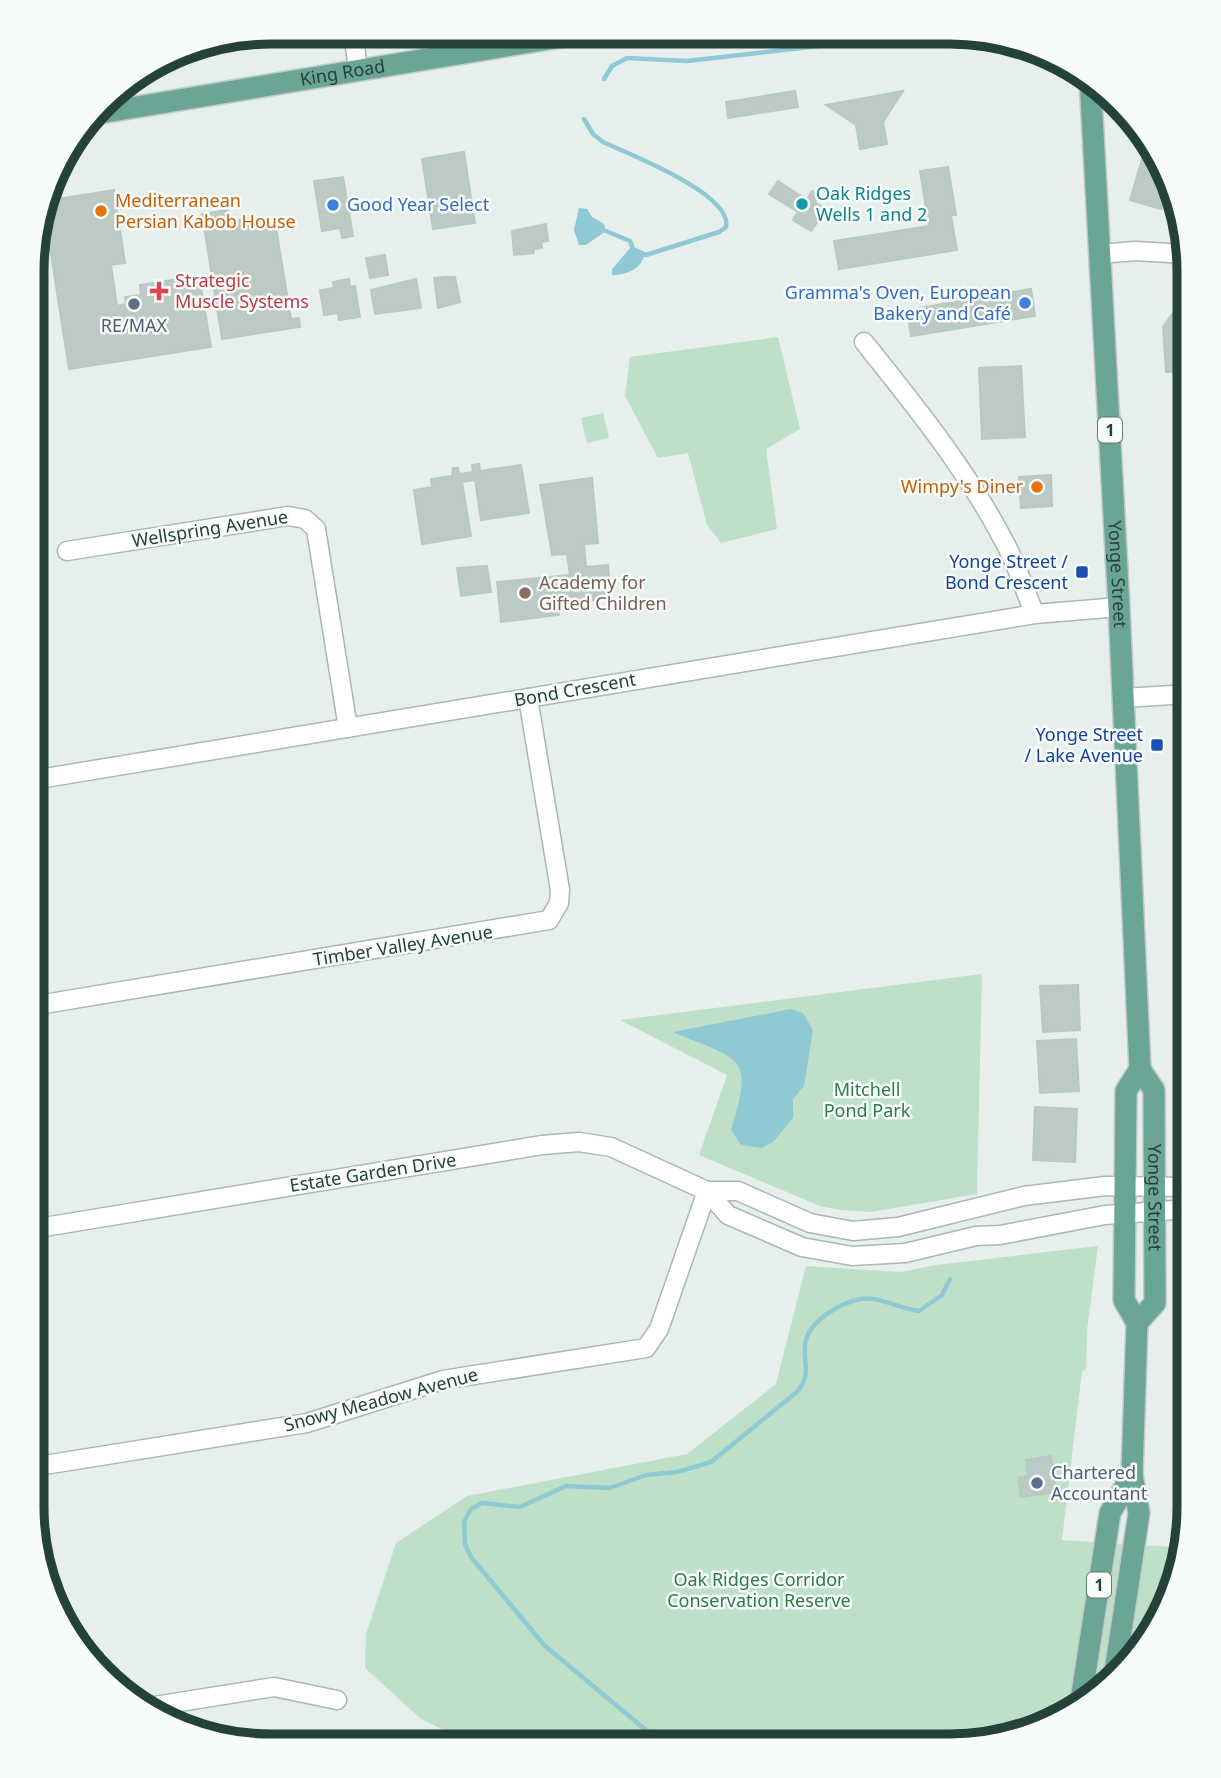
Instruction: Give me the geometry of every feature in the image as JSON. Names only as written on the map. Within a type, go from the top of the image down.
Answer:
[{"type":"main road","name":"King Road","points":[[109,112],[513,44]]},
{"type":"main road","name":"Yonge Street","points":[[1091,93],[1119,607],[1140,1069],[1154,1090],[1155,1303],[1137,1323]]},
{"type":"main road","name":"Yonge Street","points":[[1116,1662],[1139,1513],[1132,1475],[1137,1323],[1124,1300],[1127,1212],[1126,1091],[1140,1069]]},
{"type":"main road","name":"Yonge Street","points":[[1082,1691],[1110,1513],[1132,1475]]},
{"type":"street","points":[[355,44],[358,68]]},
{"type":"street","points":[[1101,254],[1135,251],[1177,253]]},
{"type":"street","points":[[864,342],[936,433],[971,485],[1007,547],[1035,614]]},
{"type":"street","name":"Wellspring Avenue","points":[[67,551],[288,516],[305,519],[316,529],[348,728]]},
{"type":"street","name":"Bond Crescent","points":[[44,778],[1035,614],[1119,607]]},
{"type":"street","points":[[1123,698],[1177,695]]},
{"type":"street","name":"Timber Valley Avenue","points":[[44,1004],[548,920],[559,903],[560,890],[528,698]]},
{"type":"street","name":"Estate Garden Drive","points":[[44,1227],[563,1143],[611,1147],[707,1191],[738,1191],[810,1223],[853,1231],[898,1227],[1024,1196],[1127,1186],[1177,1187]]},
{"type":"street","name":"Estate Garden Drive","points":[[707,1191],[727,1215],[802,1247],[852,1256],[905,1253],[976,1236],[1000,1235],[1127,1212],[1177,1209]]},
{"type":"street","name":"Snowy Meadow Avenue","points":[[44,1465],[307,1423],[443,1380],[646,1348],[659,1329],[707,1191]]},
{"type":"street","points":[[1024,1196],[1031,1228]]},
{"type":"street","points":[[160,1705],[274,1687],[337,1700]]},
{"type":"green space","points":[[778,337],[800,429],[766,449],[777,529],[721,543],[707,525],[688,453],[658,458],[625,396],[630,357]]},
{"type":"green space","points":[[603,413],[609,438],[587,443],[581,418]]},
{"type":"green space","name":"Mitchell Pond Park","points":[[982,974],[977,1194],[871,1212],[820,1206],[699,1155],[727,1075],[620,1020]]},
{"type":"green space","name":"Oak Ridges Corridor Conservation Reserve","points":[[1098,1246],[1087,1330],[1086,1370],[1082,1371],[1062,1540],[1172,1547],[1175,1536],[1165,1580],[1154,1608],[1139,1633],[1121,1657],[1100,1678],[1076,1696],[1051,1711],[1023,1722],[995,1730],[965,1734],[452,1734],[421,1719],[365,1668],[366,1634],[396,1543],[467,1496],[687,1454],[776,1384],[806,1266],[900,1272],[936,1265]]},
{"type":"water","points":[[579,208],[587,209],[592,217],[604,224],[606,231],[586,245],[579,245],[574,230]]},
{"type":"water","points":[[632,246],[645,252],[644,258],[629,272],[612,275],[612,269]]},
{"type":"water","points":[[791,1009],[803,1013],[813,1030],[804,1086],[793,1099],[793,1118],[774,1141],[762,1148],[741,1145],[731,1130],[741,1086],[741,1073],[736,1063],[727,1055],[673,1032]]},
{"type":"building","points":[[795,91],[798,107],[728,118],[726,102]]},
{"type":"building","points":[[903,91],[883,122],[887,144],[860,149],[856,125],[826,105]]},
{"type":"building","points":[[464,152],[475,223],[433,229],[422,159]]},
{"type":"building","points":[[1143,156],[1154,170],[1166,200],[1161,209],[1130,200]]},
{"type":"building","points":[[948,167],[956,215],[951,215],[957,250],[839,269],[834,241],[929,226],[920,171]]},
{"type":"building","name":"Good Year Select","points":[[343,177],[353,236],[342,238],[340,228],[322,231],[314,181]]},
{"type":"building","name":"Oak Ridges Wells 1 and 2","points":[[778,181],[807,200],[812,191],[819,196],[815,202],[821,206],[817,214],[821,217],[811,231],[793,220],[798,212],[769,194]]},
{"type":"building","points":[[114,190],[125,263],[111,265],[117,306],[126,304],[125,297],[141,295],[140,285],[199,276],[211,347],[69,369],[48,232],[55,199]]},
{"type":"building","points":[[228,210],[229,222],[250,218],[251,225],[275,221],[291,319],[299,318],[300,327],[222,339],[202,214]]},
{"type":"building","points":[[546,224],[548,241],[541,242],[542,248],[536,249],[533,243],[534,253],[514,255],[512,231]]},
{"type":"building","points":[[385,255],[388,275],[370,278],[366,258]]},
{"type":"building","points":[[455,277],[460,302],[438,308],[434,278]]},
{"type":"building","points":[[349,279],[350,287],[355,286],[360,317],[339,320],[338,313],[324,315],[320,290],[334,288],[333,282]]},
{"type":"building","points":[[416,279],[421,308],[375,314],[371,290]]},
{"type":"building","points":[[1031,289],[1035,316],[911,336],[907,310]]},
{"type":"building","points":[[1172,314],[1177,315],[1177,372],[1166,372],[1163,327]]},
{"type":"building","points":[[1021,366],[1025,437],[982,439],[979,368]]},
{"type":"building","points":[[1174,438],[1177,438],[1177,458]]},
{"type":"building","points":[[479,464],[480,471],[521,465],[529,513],[481,520],[475,480],[462,482],[471,536],[422,544],[414,490],[432,487],[431,479],[452,476],[453,468],[458,468],[459,474],[473,472],[472,465]]},
{"type":"building","points":[[1051,475],[1052,506],[1021,508],[1019,477]]},
{"type":"building","points":[[592,478],[598,543],[584,544],[586,567],[608,565],[611,598],[557,604],[559,615],[501,622],[497,582],[570,575],[567,554],[552,555],[540,485]]},
{"type":"building","points":[[487,566],[491,592],[461,596],[457,568]]},
{"type":"building","points":[[1078,985],[1080,1030],[1043,1032],[1040,986]]},
{"type":"building","points":[[1076,1039],[1079,1091],[1040,1093],[1037,1041]]},
{"type":"building","points":[[1035,1107],[1077,1109],[1075,1162],[1033,1160]]},
{"type":"building","points":[[1051,1456],[1056,1492],[1021,1497],[1018,1478],[1028,1476],[1026,1460]]},
{"type":"waterway","points":[[604,79],[612,66],[627,58],[687,61],[837,44]]},
{"type":"waterway","points":[[584,119],[593,134],[603,142],[677,177],[713,201],[724,214],[726,227],[719,232],[646,255]]},
{"type":"waterway","points":[[606,231],[630,241],[632,246]]},
{"type":"waterway","points":[[651,1734],[544,1645],[471,1557],[465,1544],[464,1522],[471,1509],[482,1503],[520,1507],[566,1486],[610,1488],[646,1475],[677,1472],[711,1462],[798,1391],[806,1373],[807,1337],[818,1321],[834,1309],[860,1299],[882,1301],[919,1311],[942,1295],[950,1279]]},
{"type":"place","name":"Oak Ridges Wells 1 and 2","points":[[802,204]]},
{"type":"place","name":"Good Year Select","points":[[333,205]]},
{"type":"place","name":"Mediterranean Persian Kabob House","points":[[101,211]]},
{"type":"place","name":"Strategic Muscle Systems","points":[[159,291]]},
{"type":"place","name":"Gramma's Oven, European Bakery and Café","points":[[1025,303]]},
{"type":"place","name":"RE/MAX","points":[[134,304]]},
{"type":"place","name":"Wimpy's Diner","points":[[1037,487]]},
{"type":"place","name":"Yonge Street / Bond Crescent","points":[[1082,572]]},
{"type":"place","name":"Academy for Gifted Children","points":[[525,593]]},
{"type":"place","name":"Yonge Street / Lake Avenue","points":[[1157,745]]},
{"type":"place","name":"Chartered Accountant","points":[[1037,1483]]}]
